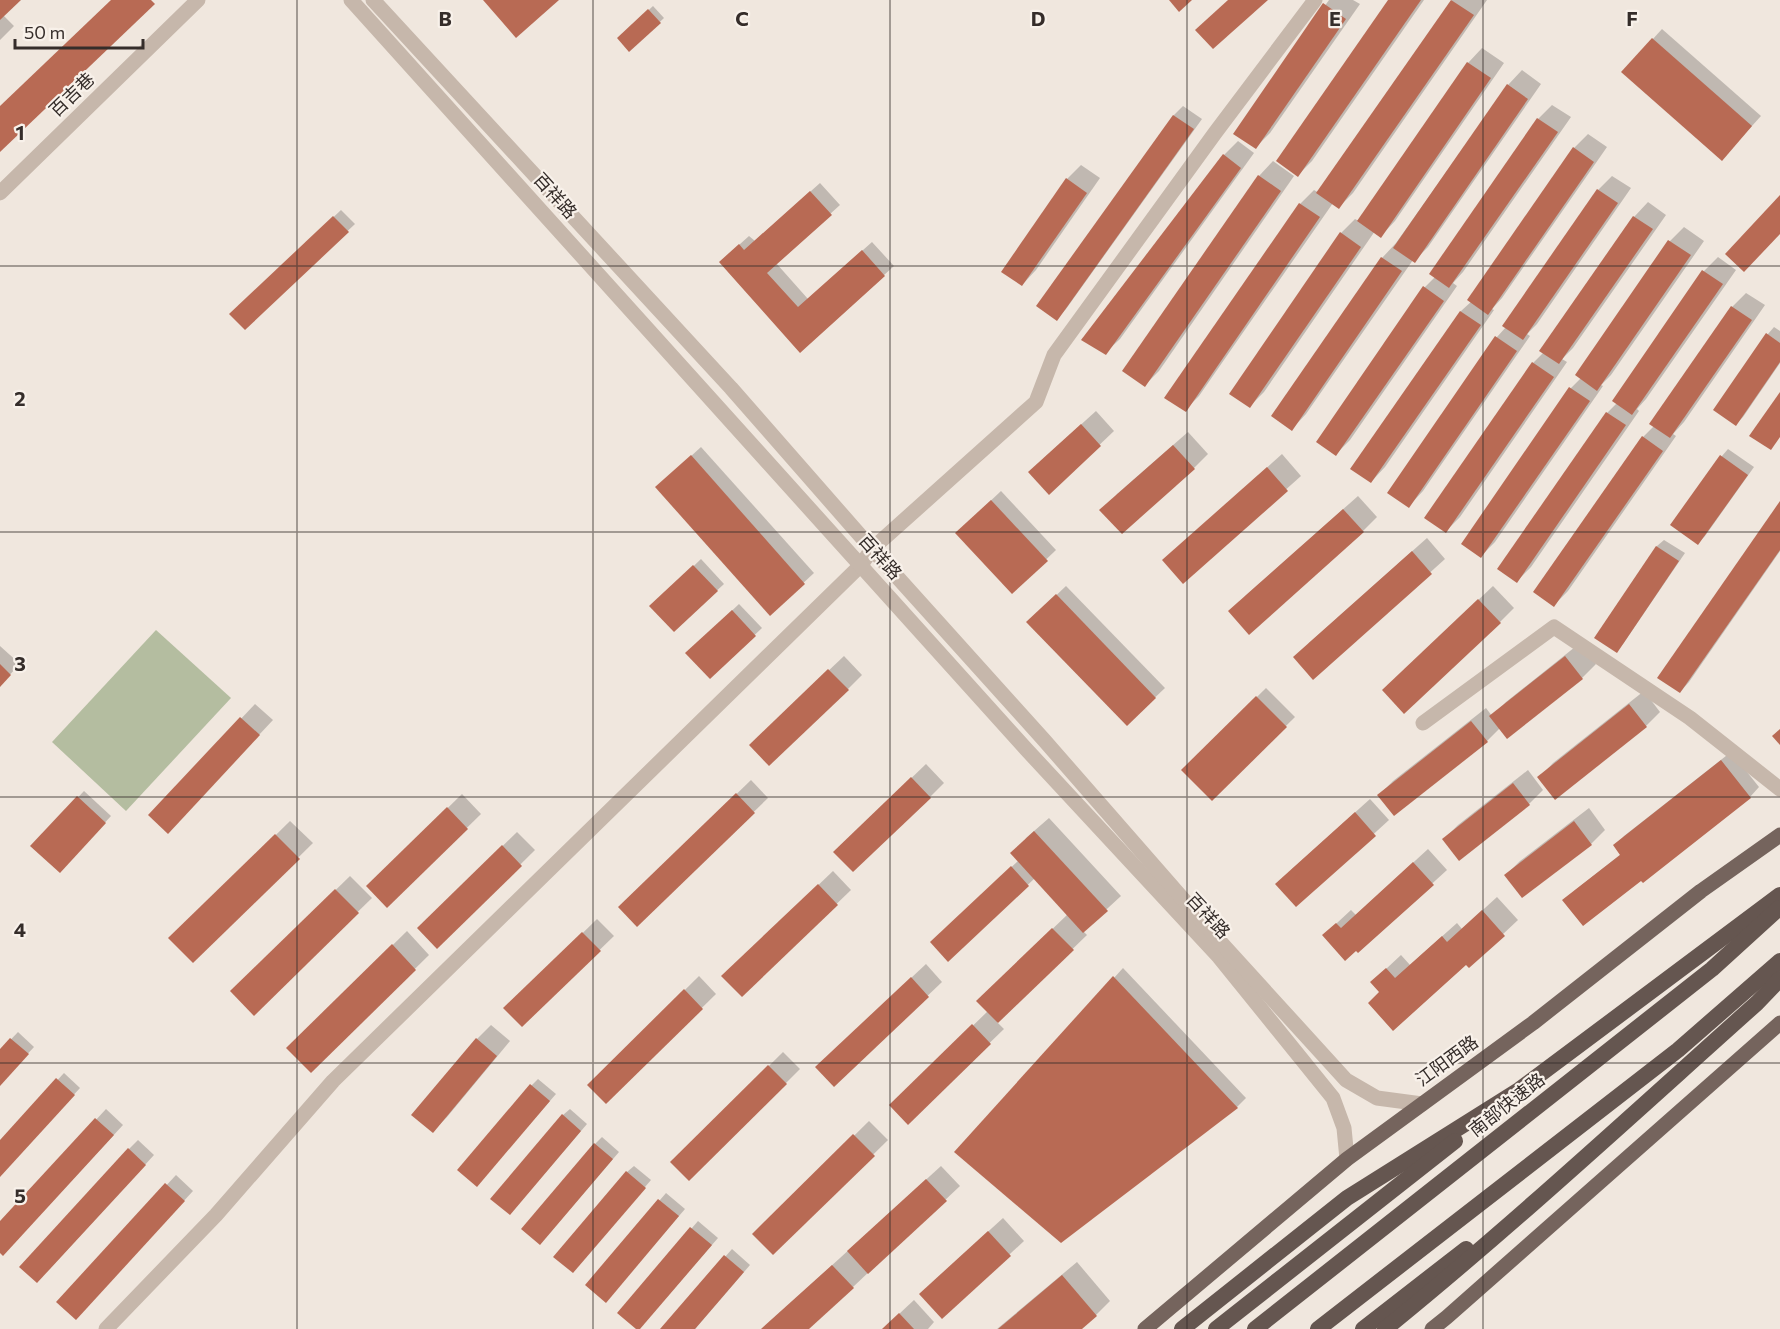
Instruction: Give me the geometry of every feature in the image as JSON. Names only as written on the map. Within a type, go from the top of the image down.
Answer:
[{"type":"highway","points":[[1216,1329],[1519,1090],[1780,895]]},
{"type":"highway","name":"南部快速路","points":[[1255,1329],[1712,969],[1780,907]]},
{"type":"highway","points":[[1318,1329],[1678,1050],[1780,961]]},
{"type":"highway","points":[[1386,1329],[1449,1277],[1594,1149],[1757,1003],[1780,979]]},
{"type":"highway","points":[[1182,1329],[1347,1198],[1519,1090]]},
{"type":"highway","points":[[1363,1329],[1594,1149]]},
{"type":"main road","name":"江阳西路","points":[[1145,1329],[1347,1159],[1533,1023],[1701,891],[1780,835]]},
{"type":"main road","points":[[1431,1329],[1780,1023]]},
{"type":"street","name":"百吉巷","points":[[0,193],[198,0]]},
{"type":"street","name":"百祥路","points":[[351,0],[1026,750],[1218,957],[1333,1098],[1344,1128],[1347,1159]]},
{"type":"street","name":"百祥路","points":[[373,0],[730,388],[1224,946],[1347,1080],[1377,1098],[1422,1104]]},
{"type":"street","points":[[106,1329],[216,1215],[333,1081],[861,565],[872,549],[1036,402],[1054,355],[1315,0]]},
{"type":"street","points":[[1423,723],[1554,627],[1690,718],[1780,789]]},
{"type":"green space","points":[[156,630],[231,698],[126,811],[52,742]]},
{"type":"building","points":[[0,0],[21,0],[0,20]]},
{"type":"building","points":[[111,0],[151,0],[155,4],[0,152],[0,106]]},
{"type":"building","points":[[483,0],[559,0],[516,38]]},
{"type":"building","points":[[1169,0],[1192,0],[1179,12]]},
{"type":"building","points":[[1228,0],[1268,0],[1213,49],[1195,30]]},
{"type":"building","points":[[1388,0],[1421,0],[1298,177],[1276,161]]},
{"type":"building","points":[[1451,0],[1474,15],[1339,209],[1316,193]]},
{"type":"building","points":[[1323,3],[1346,19],[1256,149],[1233,134]]},
{"type":"building","points":[[648,9],[661,23],[629,52],[617,38]]},
{"type":"building","points":[[1652,38],[1752,126],[1722,161],[1621,72]]},
{"type":"building","points":[[1467,62],[1491,78],[1381,238],[1357,221]]},
{"type":"building","points":[[1507,84],[1528,99],[1415,263],[1393,248]]},
{"type":"building","points":[[1173,115],[1194,129],[1057,321],[1036,306]]},
{"type":"building","points":[[1537,118],[1558,132],[1449,288],[1429,274]]},
{"type":"building","points":[[1573,147],[1594,162],[1488,315],[1467,300]]},
{"type":"building","points":[[1223,154],[1241,168],[1106,355],[1081,340]]},
{"type":"building","points":[[1258,175],[1281,191],[1145,387],[1122,371]]},
{"type":"building","points":[[1066,178],[1087,193],[1022,286],[1001,272]]},
{"type":"building","points":[[1597,189],[1618,203],[1523,340],[1502,326]]},
{"type":"building","points":[[810,191],[832,215],[767,273],[798,307],[862,250],[885,276],[800,353],[719,262],[739,244],[744,250]]},
{"type":"building","points":[[1780,195],[1780,234],[1744,272],[1725,254]]},
{"type":"building","points":[[1299,203],[1320,217],[1186,412],[1164,398]]},
{"type":"building","points":[[333,216],[349,232],[245,330],[229,314]]},
{"type":"building","points":[[1633,216],[1653,229],[1559,364],[1539,351]]},
{"type":"building","points":[[1340,232],[1361,247],[1250,408],[1229,394]]},
{"type":"building","points":[[1668,240],[1691,255],[1597,391],[1575,375]]},
{"type":"building","points":[[1381,257],[1402,271],[1292,431],[1271,416]]},
{"type":"building","points":[[1702,270],[1723,284],[1632,415],[1612,401]]},
{"type":"building","points":[[1423,286],[1444,301],[1336,456],[1316,442]]},
{"type":"building","points":[[1731,306],[1752,320],[1670,438],[1649,424]]},
{"type":"building","points":[[1460,311],[1481,325],[1371,483],[1350,469]]},
{"type":"building","points":[[1766,333],[1780,343],[1780,362],[1736,426],[1713,410]]},
{"type":"building","points":[[1495,336],[1517,351],[1409,508],[1387,493]]},
{"type":"building","points":[[1532,362],[1554,377],[1446,533],[1424,518]]},
{"type":"building","points":[[1569,387],[1590,401],[1481,558],[1461,544]]},
{"type":"building","points":[[1780,392],[1780,437],[1771,450],[1749,436]]},
{"type":"building","points":[[1606,412],[1626,425],[1517,583],[1497,569]]},
{"type":"building","points":[[1081,424],[1101,446],[1049,495],[1028,472]]},
{"type":"building","points":[[1642,436],[1663,451],[1554,607],[1533,592]]},
{"type":"building","points":[[1173,445],[1195,469],[1122,534],[1099,510]]},
{"type":"building","points":[[691,455],[805,584],[770,616],[655,487]]},
{"type":"building","points":[[1720,455],[1748,475],[1698,545],[1670,525]]},
{"type":"building","points":[[1267,467],[1288,491],[1183,584],[1162,560]]},
{"type":"building","points":[[991,500],[1048,561],[1012,594],[955,533]]},
{"type":"building","points":[[1780,501],[1780,550],[1680,693],[1657,678]]},
{"type":"building","points":[[1343,509],[1364,532],[1249,635],[1228,611]]},
{"type":"building","points":[[1656,546],[1679,561],[1617,653],[1594,638]]},
{"type":"building","points":[[1412,551],[1432,574],[1313,680],[1293,657]]},
{"type":"building","points":[[693,565],[718,591],[674,632],[649,606]]},
{"type":"building","points":[[1056,594],[1156,698],[1127,726],[1026,622]]},
{"type":"building","points":[[1478,599],[1501,623],[1404,714],[1382,690]]},
{"type":"building","points":[[732,610],[756,636],[710,679],[685,653]]},
{"type":"building","points":[[1565,656],[1583,679],[1507,739],[1489,716]]},
{"type":"building","points":[[0,664],[11,675],[0,687]]},
{"type":"building","points":[[828,669],[849,690],[769,766],[749,745]]},
{"type":"building","points":[[1256,696],[1287,727],[1212,801],[1181,770]]},
{"type":"building","points":[[1629,704],[1647,727],[1555,800],[1537,777]]},
{"type":"building","points":[[240,717],[260,735],[168,834],[148,815]]},
{"type":"building","points":[[1471,721],[1488,742],[1394,816],[1377,795]]},
{"type":"building","points":[[1780,729],[1780,745],[1772,736]]},
{"type":"building","points":[[1721,760],[1751,798],[1643,883],[1641,881],[1583,926],[1562,900],[1620,855],[1613,845]]},
{"type":"building","points":[[911,777],[931,798],[853,872],[833,852]]},
{"type":"building","points":[[1513,783],[1530,805],[1459,861],[1442,839]]},
{"type":"building","points":[[736,793],[755,813],[637,927],[618,907]]},
{"type":"building","points":[[77,796],[106,823],[60,873],[30,846]]},
{"type":"building","points":[[447,807],[468,829],[387,908],[366,886]]},
{"type":"building","points":[[1355,812],[1376,836],[1296,907],[1275,884]]},
{"type":"building","points":[[1574,821],[1592,845],[1522,898],[1504,875]]},
{"type":"building","points":[[1034,831],[1108,911],[1083,933],[1010,853]]},
{"type":"building","points":[[275,834],[300,859],[193,963],[168,938]]},
{"type":"building","points":[[502,845],[522,866],[437,949],[417,928]]},
{"type":"building","points":[[1413,862],[1434,885],[1358,953],[1356,951],[1345,961],[1322,935],[1336,923],[1341,928]]},
{"type":"building","points":[[1011,866],[1029,886],[948,962],[930,942]]},
{"type":"building","points":[[818,884],[838,905],[742,997],[721,976]]},
{"type":"building","points":[[335,889],[359,913],[254,1016],[230,991]]},
{"type":"building","points":[[1482,910],[1505,936],[1469,968],[1466,965],[1393,1031],[1368,1003],[1379,992],[1370,982],[1386,968],[1395,978],[1442,936],[1447,942]]},
{"type":"building","points":[[1052,928],[1074,950],[998,1023],[976,1001]]},
{"type":"building","points":[[582,932],[601,951],[522,1027],[503,1008]]},
{"type":"building","points":[[392,944],[416,970],[311,1073],[286,1048]]},
{"type":"building","points":[[1113,976],[1238,1108],[1061,1243],[954,1152]]},
{"type":"building","points":[[911,977],[929,997],[834,1087],[815,1067]]},
{"type":"building","points":[[684,989],[703,1009],[606,1104],[587,1085]]},
{"type":"building","points":[[972,1024],[991,1044],[908,1125],[889,1105]]},
{"type":"building","points":[[10,1038],[29,1054],[0,1086],[0,1049]]},
{"type":"building","points":[[476,1038],[497,1056],[433,1133],[411,1115]]},
{"type":"building","points":[[768,1065],[787,1084],[689,1181],[670,1162]]},
{"type":"building","points":[[56,1078],[75,1095],[0,1177],[0,1140]]},
{"type":"building","points":[[530,1084],[550,1101],[477,1187],[457,1170]]},
{"type":"building","points":[[562,1114],[581,1131],[510,1215],[490,1199]]},
{"type":"building","points":[[95,1118],[114,1135],[3,1256],[0,1253],[0,1221]]},
{"type":"building","points":[[853,1134],[875,1156],[773,1255],[752,1234]]},
{"type":"building","points":[[594,1143],[613,1159],[540,1245],[521,1229]]},
{"type":"building","points":[[128,1148],[146,1165],[37,1283],[19,1267]]},
{"type":"building","points":[[626,1171],[646,1188],[573,1273],[553,1257]]},
{"type":"building","points":[[926,1179],[947,1201],[868,1274],[847,1251]]},
{"type":"building","points":[[165,1183],[185,1201],[76,1320],[56,1302]]},
{"type":"building","points":[[658,1199],[679,1216],[606,1303],[585,1285]]},
{"type":"building","points":[[690,1227],[712,1245],[640,1329],[636,1329],[617,1313]]},
{"type":"building","points":[[988,1231],[1011,1256],[942,1319],[919,1294]]},
{"type":"building","points":[[724,1255],[744,1272],[695,1329],[660,1329]]},
{"type":"building","points":[[832,1265],[854,1288],[809,1329],[761,1329]]},
{"type":"building","points":[[1062,1275],[1097,1316],[1082,1329],[998,1329]]},
{"type":"building","points":[[899,1313],[914,1329],[882,1329]]}]
